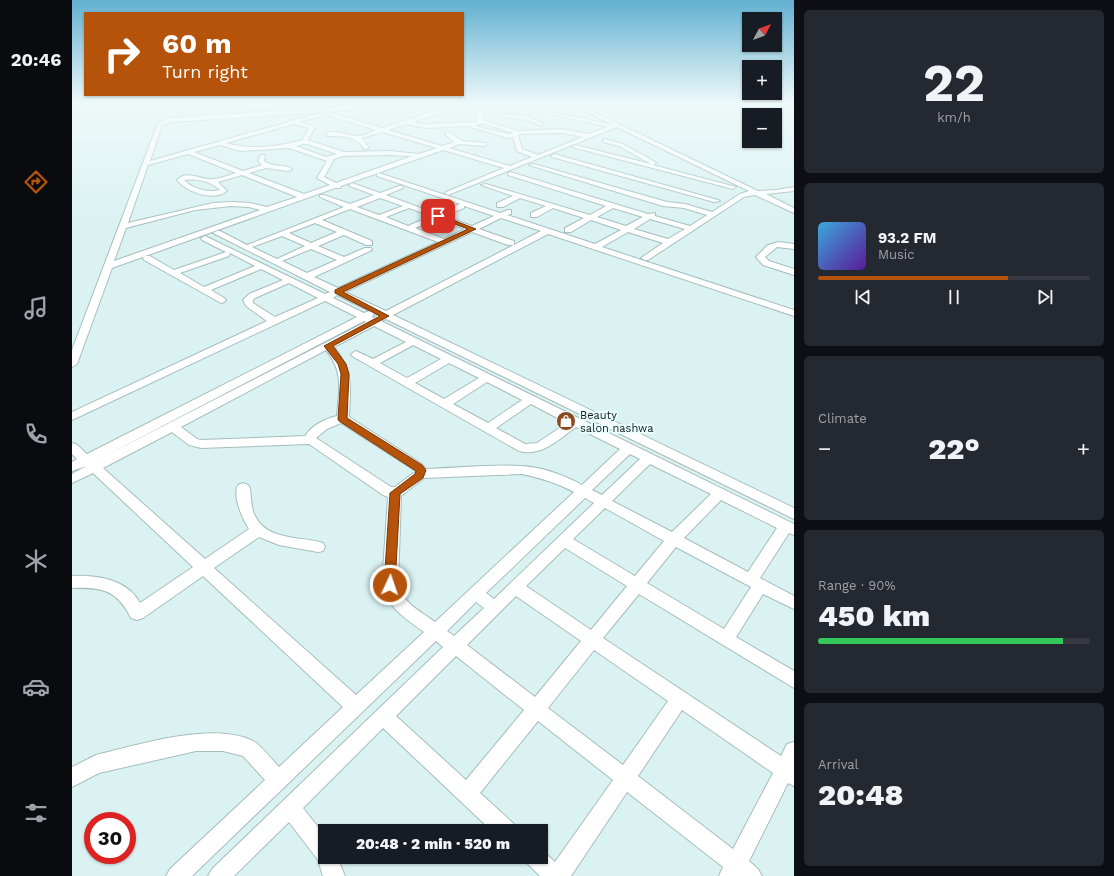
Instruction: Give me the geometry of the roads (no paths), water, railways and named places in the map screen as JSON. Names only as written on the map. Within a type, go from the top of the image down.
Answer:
[{"type":"street","points":[[72,364],[153,143]]},
{"type":"street","points":[[145,164],[220,143],[240,149],[290,146],[301,143]]},
{"type":"street","points":[[307,143],[343,154],[390,153],[419,156]]},
{"type":"street","points":[[363,143],[366,148]]},
{"type":"street","points":[[425,143],[450,150],[510,171],[541,184],[574,194],[606,198],[619,191],[670,204],[685,206],[712,214]]},
{"type":"street","points":[[107,270],[205,238],[268,210],[304,197],[339,187],[457,143]]},
{"type":"street","points":[[470,143],[485,144]]},
{"type":"street","points":[[518,143],[519,150],[538,157]]},
{"type":"street","points":[[448,193],[510,171],[532,165],[554,156],[579,143]]},
{"type":"street","points":[[458,196],[484,185],[538,157],[586,143]]},
{"type":"street","points":[[613,143],[621,145],[670,172]]},
{"type":"street","points":[[621,145],[636,143]]},
{"type":"street","points":[[653,143],[683,160],[757,193],[768,196],[790,200],[790,190],[768,196],[753,198],[738,206],[655,261]]},
{"type":"street","points":[[659,143],[768,196],[794,211]]},
{"type":"street","points":[[576,145],[604,155],[705,181],[735,188],[746,188]]},
{"type":"street","points":[[290,146],[324,159],[331,159],[343,154]]},
{"type":"street","points":[[107,270],[240,222],[322,196],[339,187],[352,185],[450,150]]},
{"type":"street","points":[[189,152],[304,197]]},
{"type":"street","points":[[639,155],[659,152]]},
{"type":"street","points":[[576,167],[604,155]]},
{"type":"street","points":[[263,156],[261,161],[266,166]]},
{"type":"street","points":[[554,156],[583,164],[613,177],[619,191]]},
{"type":"street","points":[[331,159],[320,178],[339,187]]},
{"type":"street","points":[[683,160],[691,159]]},
{"type":"street","points":[[629,166],[636,163]]},
{"type":"street","points":[[660,166],[675,164]]},
{"type":"street","points":[[532,165],[564,173],[613,177],[650,183],[689,191],[716,201]]},
{"type":"street","points":[[212,182],[223,188],[224,191],[216,193],[200,191],[185,186],[180,180],[183,178],[195,178],[212,182],[266,166],[289,169]]},
{"type":"street","points":[[388,172],[458,196],[543,230],[655,261],[763,300],[794,313]]},
{"type":"street","points":[[663,175],[670,172]]},
{"type":"street","points":[[500,205],[517,195],[564,173]]},
{"type":"street","points":[[379,175],[402,185],[504,214],[763,300],[794,307]]},
{"type":"street","points":[[644,186],[657,179]]},
{"type":"street","points":[[251,245],[380,195],[412,180]]},
{"type":"street","points":[[699,184],[705,181]]},
{"type":"street","points":[[352,185],[411,204],[438,216],[511,243]]},
{"type":"street","points":[[484,185],[668,242]]},
{"type":"street","points":[[599,245],[670,204],[689,191]]},
{"type":"street","points":[[645,258],[727,203],[744,194],[757,193]]},
{"type":"street","points":[[534,215],[574,194]]},
{"type":"street","points":[[322,196],[445,242]]},
{"type":"street","points":[[422,199],[430,196]]},
{"type":"street","points":[[606,198],[612,206],[690,228]]},
{"type":"street","points":[[123,226],[202,206],[247,203],[268,210]]},
{"type":"street","points":[[727,203],[738,206]]},
{"type":"street","points":[[380,217],[411,204]]},
{"type":"street","points":[[409,228],[461,206]]},
{"type":"street","points":[[568,230],[612,206]]},
{"type":"street","points":[[72,416],[504,214]]},
{"type":"street","points":[[274,321],[248,304],[248,300],[252,296],[298,280],[343,260],[369,246],[344,232],[315,220]]},
{"type":"street","points":[[72,467],[91,464],[173,427],[328,346],[375,316],[511,243],[543,230]]},
{"type":"street","points":[[72,479],[91,464],[231,385],[375,316],[543,230]]},
{"type":"street","points":[[281,259],[344,232]]},
{"type":"street","points":[[217,233],[298,280],[325,298],[375,316],[519,380],[794,514]]},
{"type":"street","points":[[282,233],[343,260]]},
{"type":"street","points":[[205,238],[262,266],[298,280],[337,292],[414,341],[790,528],[756,582],[726,639]]},
{"type":"street","points":[[794,248],[782,244],[774,245],[760,257],[766,263],[794,272]]},
{"type":"street","points":[[173,273],[226,254]]},
{"type":"street","points":[[146,258],[221,300]]},
{"type":"street","points":[[204,290],[262,266]]},
{"type":"street","points":[[373,363],[414,341]]},
{"type":"street","points":[[328,346],[342,364],[345,374],[342,419]]},
{"type":"street","points":[[356,354],[518,446],[534,449],[540,447],[576,422]]},
{"type":"street","points":[[407,383],[449,359]]},
{"type":"street","points":[[444,404],[487,378]]},
{"type":"street","points":[[509,388],[519,380]]},
{"type":"street","points":[[231,385],[241,391]]},
{"type":"street","points":[[487,429],[531,399]]},
{"type":"street","points":[[311,440],[310,437],[312,433],[334,420],[342,419],[418,467],[421,470],[421,474]]},
{"type":"street","points":[[173,427],[187,438],[201,444],[311,440],[384,491],[395,493],[421,474],[522,470],[544,474],[564,481],[794,603]]},
{"type":"street","points":[[72,447],[356,706]]},
{"type":"street","points":[[177,876],[629,448]]},
{"type":"street","points":[[219,876],[648,458]]},
{"type":"street","points":[[700,483],[707,472]]},
{"type":"street","points":[[243,488],[249,518],[259,530],[274,539],[318,546]]},
{"type":"street","points":[[395,493],[390,585],[393,596],[402,606],[626,778],[739,872],[789,773],[794,751]]},
{"type":"street","points":[[467,794],[674,539],[720,493]]},
{"type":"street","points":[[72,582],[90,581],[110,587],[127,597],[137,613],[259,530]]},
{"type":"street","points":[[563,540],[794,680]]},
{"type":"street","points":[[515,587],[789,773]]},
{"type":"street","points":[[476,592],[484,601],[495,607]]},
{"type":"street","points":[[558,876],[680,699]]},
{"type":"street","points":[[383,716],[499,824]]},
{"type":"street","points":[[72,777],[96,764],[196,742],[223,742],[248,748],[278,780]]},
{"type":"street","points":[[290,807],[318,844]]},
{"type":"street","points":[[330,864],[334,876]]},
{"type":"street","points":[[542,864],[555,876]]},
{"type":"place","name":"Beauty salon nashwa","points":[[566,421]]}]
